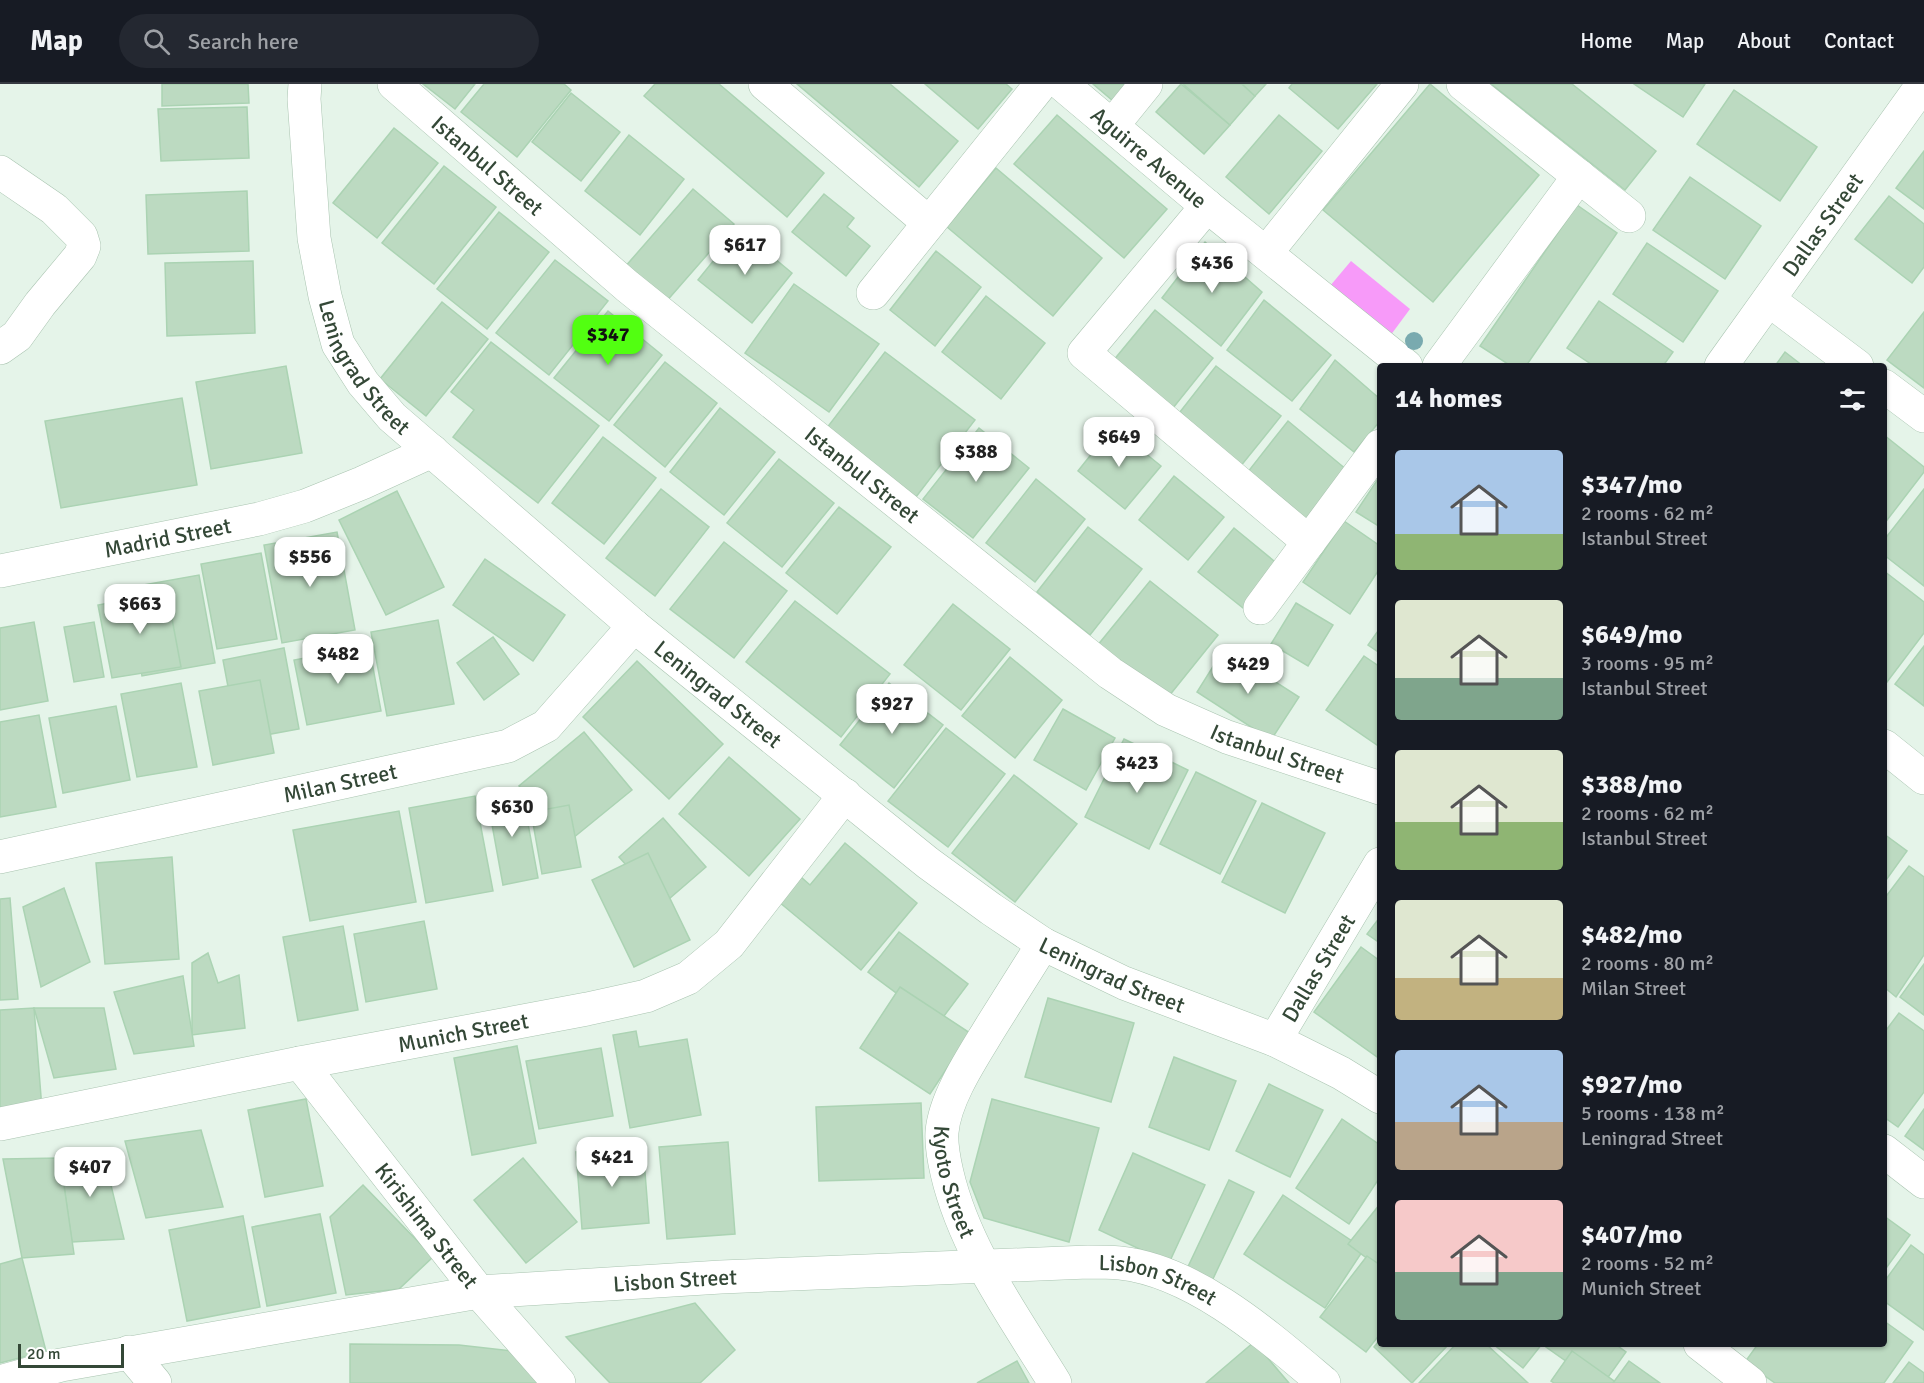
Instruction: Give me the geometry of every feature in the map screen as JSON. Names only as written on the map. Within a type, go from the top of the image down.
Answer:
[{"type":"street","name":"Leningrad Street","points":[[305,84],[304,99],[314,238],[325,296],[338,344],[363,383],[392,417],[634,626],[928,863],[1043,944],[1124,983],[1275,1040],[1341,1073],[1377,1095]]},
{"type":"street","name":"Istanbul Street","points":[[394,84],[627,286],[1110,673],[1166,710],[1227,737],[1377,787]]},
{"type":"street","points":[[765,84],[929,224]]},
{"type":"street","points":[[873,293],[1041,84]]},
{"type":"street","name":"Aguirre Avenue","points":[[1062,84],[1207,206],[1402,363]]},
{"type":"street","points":[[1112,126],[1146,84]]},
{"type":"street","points":[[1266,253],[1402,84]]},
{"type":"street","points":[[1463,84],[1629,216]]},
{"type":"street","name":"Dallas Street","points":[[1723,363],[1923,85]]},
{"type":"street","points":[[0,172],[54,209],[74,227],[81,236],[84,246],[80,256],[17,336],[0,348]]},
{"type":"street","points":[[1441,363],[1579,176]]},
{"type":"street","points":[[1207,206],[1084,352],[1309,542]]},
{"type":"street","points":[[1769,300],[1853,363]]},
{"type":"street","points":[[1887,388],[1924,417]]},
{"type":"street","points":[[1260,608],[1377,450]]},
{"type":"street","name":"Madrid Street","points":[[0,571],[259,519],[305,506],[432,451]]},
{"type":"street","name":"Milan Street","points":[[0,857],[508,746],[546,726],[634,626]]},
{"type":"street","points":[[1887,748],[1924,778]]},
{"type":"street","name":"Munich Street","points":[[0,1124],[646,996],[688,978],[729,944],[845,795]]},
{"type":"street","name":"Dallas Street","points":[[1275,1040],[1377,869]]},
{"type":"street","name":"Kyoto Street","points":[[1043,944],[968,1065],[951,1101],[942,1132],[952,1194],[966,1232],[1055,1383]]},
{"type":"street","name":"Kirishima Street","points":[[300,1063],[479,1292],[559,1383]]},
{"type":"street","points":[[1887,1153],[1924,1182]]},
{"type":"street","name":"Lisbon Street","points":[[0,1382],[61,1365],[129,1352],[479,1292],[721,1277],[1088,1262],[1122,1263],[1162,1274],[1208,1295],[1252,1324],[1324,1383]]},
{"type":"street","points":[[1704,1347],[1749,1383]]},
{"type":"street","points":[[129,1352],[155,1383]]},
{"type":"shaded area","points":[[1351,261],[1410,309],[1390,336],[1330,286]]},
{"type":"building","points":[[162,84],[248,84],[249,103],[162,106]]},
{"type":"building","points":[[423,84],[475,84],[455,109]]},
{"type":"building","points":[[484,84],[564,84],[571,90],[517,157],[461,112]]},
{"type":"building","points":[[655,84],[719,84],[824,173],[787,217],[644,96]]},
{"type":"building","points":[[797,84],[890,84],[958,141],[919,187]]},
{"type":"building","points":[[925,84],[1006,84],[1012,89],[978,129]]},
{"type":"building","points":[[1093,84],[1128,84],[1113,101]]},
{"type":"building","points":[[1181,84],[1230,125],[1204,154],[1156,112]]},
{"type":"building","points":[[1183,84],[1242,84],[1255,96],[1230,125]]},
{"type":"building","points":[[1242,84],[1266,84],[1255,96]]},
{"type":"building","points":[[1292,84],[1377,84],[1338,129],[1289,88]]},
{"type":"building","points":[[1430,84],[1539,175],[1433,302],[1323,210]]},
{"type":"building","points":[[1491,84],[1572,84],[1656,151],[1625,190]]},
{"type":"building","points":[[1634,84],[1705,84],[1683,117]]},
{"type":"building","points":[[1734,90],[1817,147],[1780,201],[1697,144]]},
{"type":"building","points":[[571,93],[620,132],[581,181],[532,142]]},
{"type":"building","points":[[247,107],[249,158],[161,161],[158,109]]},
{"type":"building","points":[[1057,115],[1167,209],[1124,258],[1014,164]]},
{"type":"building","points":[[1279,115],[1322,151],[1269,214],[1226,177]]},
{"type":"building","points":[[394,128],[438,163],[377,238],[333,203]]},
{"type":"building","points":[[629,135],[684,179],[640,235],[585,191]]},
{"type":"building","points":[[1924,151],[1924,209],[1896,188]]},
{"type":"building","points":[[444,166],[496,207],[434,284],[382,243]]},
{"type":"building","points":[[996,168],[1102,258],[1053,316],[947,227]]},
{"type":"building","points":[[1690,177],[1761,226],[1725,279],[1653,230]]},
{"type":"building","points":[[693,189],[734,224],[665,303],[624,268]]},
{"type":"building","points":[[247,191],[249,251],[148,254],[146,195]]},
{"type":"building","points":[[824,194],[854,218],[847,227],[870,246],[846,276],[792,232]]},
{"type":"building","points":[[1889,196],[1924,224],[1924,267],[1912,283],[1855,239]]},
{"type":"building","points":[[1577,205],[1617,233],[1528,363],[1506,363],[1480,346]]},
{"type":"building","points":[[499,212],[549,252],[487,329],[437,289]]},
{"type":"building","points":[[739,229],[792,273],[752,323],[698,280]]},
{"type":"building","points":[[1205,242],[1262,292],[1221,346],[1162,298]]},
{"type":"building","points":[[1647,243],[1718,291],[1683,342],[1613,294]]},
{"type":"building","points":[[936,251],[981,287],[935,346],[890,310]]},
{"type":"building","points":[[555,260],[608,301],[549,375],[496,333]]},
{"type":"building","points":[[253,261],[255,333],[167,336],[165,263]]},
{"type":"building","points":[[794,284],[879,344],[829,412],[745,353]]},
{"type":"building","points":[[986,296],[1045,343],[1001,399],[942,352]]},
{"type":"building","points":[[1264,300],[1331,355],[1292,401],[1227,350]]},
{"type":"building","points":[[1599,301],[1673,352],[1665,363],[1590,363],[1567,348]]},
{"type":"building","points":[[442,302],[488,339],[426,416],[380,379]]},
{"type":"building","points":[[1155,310],[1213,358],[1173,408],[1113,361]]},
{"type":"building","points":[[608,311],[662,355],[609,421],[554,378]]},
{"type":"building","points":[[1924,312],[1924,388],[1887,360]]},
{"type":"building","points":[[491,342],[599,426],[538,503],[453,437],[474,410],[451,392]]},
{"type":"building","points":[[885,352],[975,420],[916,497],[826,429]]},
{"type":"building","points":[[1785,352],[1799,363],[1777,363]]},
{"type":"building","points":[[1335,360],[1377,396],[1377,425],[1354,452],[1300,409]]},
{"type":"building","points":[[665,362],[717,403],[665,467],[614,425]]},
{"type":"building","points":[[286,366],[302,453],[211,469],[196,382]]},
{"type":"building","points":[[1216,366],[1281,416],[1240,467],[1180,412]]},
{"type":"building","points":[[182,398],[197,485],[61,508],[45,421]]},
{"type":"building","points":[[720,408],[775,452],[724,515],[670,472]]},
{"type":"building","points":[[1288,421],[1347,470],[1306,519],[1247,473]]},
{"type":"building","points":[[1113,427],[1161,466],[1125,509],[1078,471]]},
{"type":"building","points":[[979,428],[1029,468],[973,538],[923,499]]},
{"type":"building","points":[[603,437],[656,478],[604,544],[552,503]]},
{"type":"building","points":[[1887,437],[1924,467],[1924,472],[1887,520]]},
{"type":"building","points":[[779,459],[834,503],[782,567],[727,523]]},
{"type":"building","points":[[1174,476],[1224,517],[1188,560],[1139,520]]},
{"type":"building","points":[[1036,479],[1085,519],[1035,582],[986,543]]},
{"type":"building","points":[[1377,480],[1377,525],[1356,512]]},
{"type":"building","points":[[661,489],[709,527],[655,596],[606,558]]},
{"type":"building","points":[[1924,489],[1924,586],[1887,557],[1887,536]]},
{"type":"building","points":[[397,491],[444,587],[386,615],[339,520]]},
{"type":"building","points":[[839,507],[891,547],[837,614],[786,573]]},
{"type":"building","points":[[1344,521],[1377,544],[1377,573],[1350,614],[1303,582]]},
{"type":"building","points":[[1088,527],[1142,569],[1090,635],[1037,592]]},
{"type":"building","points":[[1234,528],[1279,565],[1243,608],[1198,572]]},
{"type":"building","points":[[337,532],[355,630],[282,643],[264,545]]},
{"type":"building","points":[[724,542],[787,591],[734,658],[670,609]]},
{"type":"building","points":[[261,553],[277,639],[217,649],[201,564]]},
{"type":"building","points":[[485,559],[565,615],[533,661],[453,605]]},
{"type":"building","points":[[1887,573],[1924,602],[1924,633],[1887,682]]},
{"type":"building","points":[[199,575],[215,663],[142,676],[126,588]]},
{"type":"building","points":[[1150,581],[1218,635],[1165,701],[1097,646]]},
{"type":"building","points":[[167,592],[181,667],[112,678],[98,605]]},
{"type":"building","points":[[795,601],[890,674],[841,737],[746,662]]},
{"type":"building","points":[[1296,603],[1333,625],[1308,666],[1271,644]]},
{"type":"building","points":[[953,604],[1010,649],[961,710],[904,665]]},
{"type":"building","points":[[438,620],[454,704],[387,716],[371,632]]},
{"type":"building","points":[[34,622],[48,701],[0,710],[0,628]]},
{"type":"building","points":[[94,622],[104,677],[74,682],[64,627]]},
{"type":"building","points":[[1377,632],[1377,651],[1368,645]]},
{"type":"building","points":[[493,637],[519,674],[484,700],[457,663]]},
{"type":"building","points":[[369,646],[381,711],[307,725],[294,660]]},
{"type":"building","points":[[1924,646],[1924,706],[1895,684]]},
{"type":"building","points":[[284,648],[299,729],[238,740],[223,660]]},
{"type":"building","points":[[1224,649],[1299,697],[1271,740],[1197,692]]},
{"type":"building","points":[[1364,656],[1377,665],[1377,745],[1326,710]]},
{"type":"building","points":[[1010,657],[1062,700],[1015,758],[962,716]]},
{"type":"building","points":[[637,661],[723,744],[669,799],[583,717]]},
{"type":"building","points":[[260,680],[274,753],[213,765],[199,691]]},
{"type":"building","points":[[181,683],[197,767],[137,777],[121,694]]},
{"type":"building","points":[[889,683],[943,725],[894,788],[840,745]]},
{"type":"building","points":[[116,706],[130,780],[63,793],[49,718]]},
{"type":"building","points":[[1063,709],[1115,738],[1086,790],[1034,760]]},
{"type":"building","points":[[39,715],[56,807],[0,817],[0,722]]},
{"type":"building","points":[[946,728],[1005,774],[948,847],[888,801]]},
{"type":"building","points":[[584,732],[632,790],[562,847],[519,786]]},
{"type":"building","points":[[1124,739],[1188,770],[1149,849],[1085,817]]},
{"type":"building","points":[[729,757],[800,819],[749,876],[679,814]]},
{"type":"building","points":[[1196,772],[1256,801],[1220,874],[1160,844]]},
{"type":"building","points":[[1014,775],[1077,824],[1015,902],[952,853]]},
{"type":"building","points":[[522,791],[538,878],[503,885],[487,797]]},
{"type":"building","points":[[475,796],[493,891],[426,903],[409,808]]},
{"type":"building","points":[[1262,803],[1325,833],[1285,913],[1222,882]]},
{"type":"building","points":[[569,805],[581,867],[542,874],[531,812]]},
{"type":"building","points":[[399,811],[416,902],[310,921],[293,830]]},
{"type":"building","points":[[663,818],[706,867],[662,905],[619,857]]},
{"type":"building","points":[[1887,836],[1907,851],[1887,879]]},
{"type":"building","points":[[845,843],[917,903],[861,970],[779,902],[801,877],[810,885]]},
{"type":"building","points":[[648,853],[690,940],[634,967],[592,880]]},
{"type":"building","points":[[172,857],[179,959],[105,964],[96,863]]},
{"type":"building","points":[[1909,866],[1924,877],[1924,955],[1896,997],[1887,990],[1887,895]]},
{"type":"building","points":[[64,888],[90,962],[41,987],[23,907]]},
{"type":"building","points":[[10,898],[18,999],[0,1000],[0,899]]},
{"type":"building","points":[[424,921],[437,989],[366,1002],[354,934]]},
{"type":"building","points":[[1377,921],[1377,941],[1367,934]]},
{"type":"building","points":[[343,926],[358,1010],[298,1021],[283,937]]},
{"type":"building","points":[[899,932],[968,984],[938,1024],[868,972]]},
{"type":"building","points":[[1361,947],[1377,959],[1377,1057],[1314,1012]]},
{"type":"building","points":[[208,953],[218,983],[239,975],[245,1028],[192,1035],[192,963]]},
{"type":"building","points":[[1924,964],[1924,1015],[1900,997]]},
{"type":"building","points":[[183,976],[194,1046],[134,1054],[114,992]]},
{"type":"building","points":[[900,987],[970,1033],[930,1094],[860,1048]]},
{"type":"building","points":[[1048,998],[1134,1023],[1111,1102],[1025,1077]]},
{"type":"building","points":[[34,1008],[42,1109],[0,1112],[0,1010]]},
{"type":"building","points":[[34,1008],[104,1008],[116,1069],[54,1078]]},
{"type":"building","points":[[1899,1013],[1924,1031],[1924,1092],[1898,1127],[1887,1119],[1887,1029]]},
{"type":"building","points":[[636,1031],[639,1047],[687,1039],[701,1115],[630,1128],[613,1035]]},
{"type":"building","points":[[517,1046],[536,1143],[472,1155],[454,1058]]},
{"type":"building","points":[[601,1048],[613,1116],[539,1129],[526,1061]]},
{"type":"building","points":[[1174,1057],[1236,1081],[1209,1150],[1149,1127]]},
{"type":"building","points":[[1269,1084],[1323,1110],[1290,1177],[1236,1151]]},
{"type":"building","points":[[306,1099],[323,1186],[265,1197],[248,1110]]},
{"type":"building","points":[[992,1099],[1099,1128],[1069,1242],[984,1218],[970,1182]]},
{"type":"building","points":[[921,1103],[924,1178],[819,1181],[816,1107]]},
{"type":"building","points":[[1924,1109],[1924,1150],[1905,1136]]},
{"type":"building","points":[[1342,1119],[1377,1143],[1377,1182],[1349,1224],[1296,1188]]},
{"type":"building","points":[[201,1130],[223,1207],[146,1218],[125,1141]]},
{"type":"building","points":[[728,1142],[735,1234],[667,1239],[659,1147]]},
{"type":"building","points":[[643,1147],[649,1223],[582,1229],[576,1152]]},
{"type":"building","points":[[102,1148],[124,1239],[72,1242],[60,1158]]},
{"type":"building","points":[[1133,1153],[1205,1185],[1169,1263],[1099,1230]]},
{"type":"building","points":[[60,1158],[74,1254],[22,1258],[3,1159]]},
{"type":"building","points":[[523,1158],[577,1222],[526,1263],[474,1200]]},
{"type":"building","points":[[1229,1180],[1254,1192],[1211,1283],[1186,1271]]},
{"type":"building","points":[[363,1185],[433,1257],[399,1289],[346,1295],[330,1217]]},
{"type":"building","points":[[1283,1195],[1364,1249],[1325,1308],[1244,1254]]},
{"type":"building","points":[[1377,1208],[1377,1266],[1348,1244]]},
{"type":"building","points":[[320,1214],[336,1293],[267,1306],[252,1227]]},
{"type":"building","points":[[243,1216],[260,1307],[187,1321],[169,1230]]},
{"type":"building","points":[[1887,1218],[1910,1235],[1887,1267]]},
{"type":"building","points":[[1911,1245],[1924,1255],[1924,1330],[1887,1303],[1887,1278]]},
{"type":"building","points":[[1367,1256],[1377,1263],[1377,1338],[1366,1352],[1320,1317]]},
{"type":"building","points":[[22,1258],[46,1351],[0,1363],[0,1264]]},
{"type":"building","points":[[695,1303],[735,1350],[700,1383],[610,1383],[566,1337]]},
{"type":"building","points":[[1887,1323],[1913,1342],[1884,1383],[1775,1383],[1745,1362],[1756,1347],[1887,1347]]},
{"type":"building","points":[[1254,1342],[1289,1383],[1206,1383]]},
{"type":"building","points":[[350,1344],[459,1345],[512,1351],[541,1383],[350,1383]]},
{"type":"building","points":[[1377,1344],[1377,1347],[1446,1347],[1412,1383],[1374,1347]]},
{"type":"building","points":[[1453,1347],[1489,1347],[1528,1383],[1419,1383]]},
{"type":"building","points":[[1497,1347],[1540,1347],[1523,1368]]},
{"type":"building","points":[[1546,1347],[1619,1347],[1626,1352],[1604,1383],[1597,1383]]},
{"type":"building","points":[[1572,1351],[1617,1383],[1554,1383],[1551,1381]]},
{"type":"building","points":[[1017,1361],[1029,1383],[977,1383]]},
{"type":"building","points":[[1629,1361],[1660,1383],[1613,1383]]},
{"type":"building","points":[[1909,1362],[1924,1373],[1924,1383],[1893,1383]]}]
